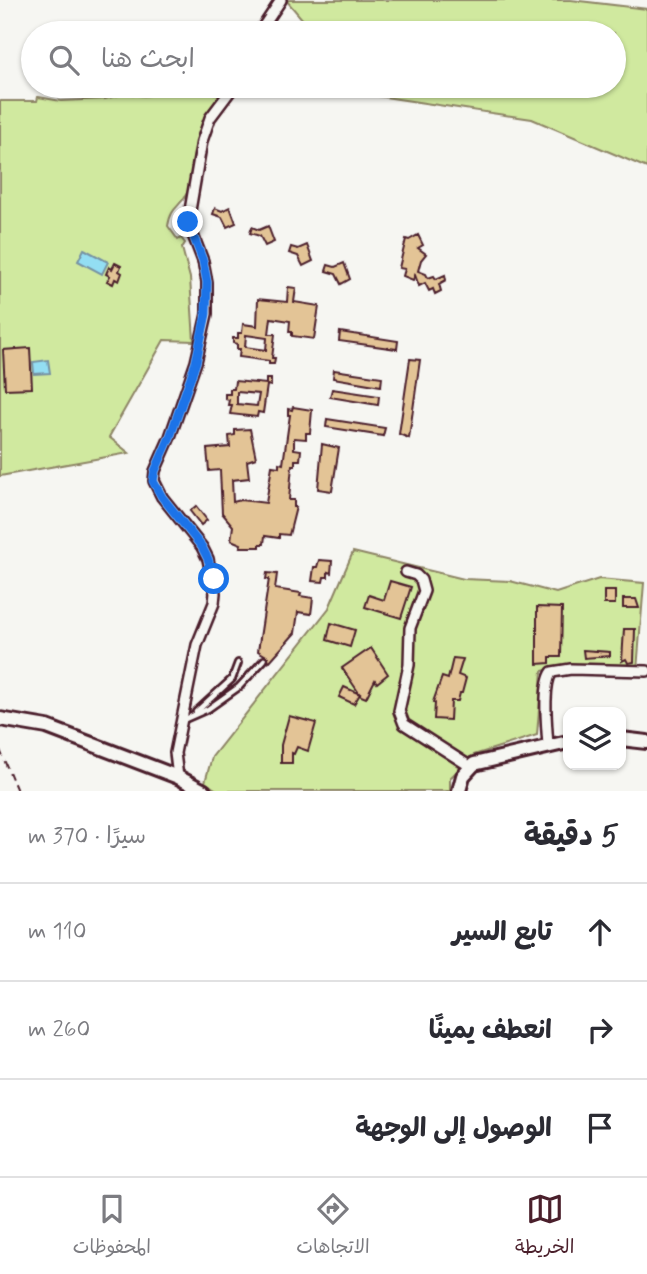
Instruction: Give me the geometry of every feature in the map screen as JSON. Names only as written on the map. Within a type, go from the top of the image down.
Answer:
[{"type":"street","points":[[267,21],[281,0]]},
{"type":"street","points":[[178,777],[175,753],[197,645],[215,593],[208,559],[202,547],[162,497],[153,481],[196,362],[206,314],[207,282],[203,261],[188,222],[202,141],[210,118],[225,98]]},
{"type":"street","points":[[406,572],[421,580],[424,591],[408,638],[409,665],[399,711],[400,718],[404,724],[471,767]]},
{"type":"street","points":[[548,746],[547,688],[548,677],[552,672],[571,669],[647,671]]},
{"type":"street","points":[[0,719],[47,727],[178,777],[204,791]]},
{"type":"street","points":[[626,739],[647,741]]},
{"type":"street","points":[[459,791],[463,776],[471,767],[485,760],[563,743]]},
{"type":"street","points":[[162,771],[175,753]]},
{"type":"lane","points":[[182,721],[208,709],[239,687],[264,660]]},
{"type":"lane","points":[[194,714],[232,679],[238,663]]},
{"type":"lane","points":[[232,679],[239,687]]},
{"type":"path","points":[[0,750],[18,791]]},
{"type":"green space","points":[[286,0],[571,0],[647,9],[647,168],[532,119],[392,98],[626,98],[626,21],[304,21]]},
{"type":"green space","points":[[38,98],[61,101],[221,98],[209,112],[201,128],[188,190],[173,211],[168,226],[178,240],[181,238],[185,243],[182,248],[190,278],[194,341],[164,340],[109,437],[129,453],[0,476],[0,101],[37,101]]},
{"type":"green space","points":[[353,552],[464,579],[510,581],[556,593],[599,579],[644,583],[637,670],[565,666],[542,671],[537,735],[474,755],[450,778],[450,791],[218,791],[205,782],[212,757],[329,608]]},
{"type":"water","points":[[84,249],[108,262],[102,274],[78,261]]},
{"type":"water","points":[[48,360],[50,373],[34,374],[33,362]]},
{"type":"building","points":[[230,207],[236,223],[227,227],[222,217],[213,214],[215,208],[222,211]]},
{"type":"building","points":[[268,226],[274,242],[265,246],[260,236],[250,233],[252,227],[259,230]]},
{"type":"building","points":[[418,235],[423,245],[418,248],[426,254],[418,271],[426,274],[428,278],[434,276],[436,279],[445,275],[446,280],[439,284],[441,291],[435,294],[433,289],[429,291],[425,283],[419,286],[415,275],[413,280],[403,276],[405,269],[399,268],[406,239]]},
{"type":"building","points":[[307,245],[313,261],[303,266],[298,256],[289,253],[291,247],[298,249]]},
{"type":"building","points":[[115,263],[121,266],[119,271],[122,273],[119,281],[115,279],[113,284],[107,281],[110,276],[106,274],[109,267],[112,269]]},
{"type":"building","points":[[344,263],[350,279],[341,284],[336,274],[326,271],[328,265],[335,267]]},
{"type":"building","points":[[288,287],[296,288],[294,302],[319,306],[314,339],[292,336],[292,332],[289,332],[290,321],[271,318],[269,334],[275,334],[272,358],[275,358],[274,364],[239,357],[240,349],[233,343],[233,338],[238,338],[238,333],[242,333],[243,324],[257,326],[258,299],[287,302]],"holes":[[[246,335],[267,338],[266,350],[245,347]]]},
{"type":"building","points":[[340,332],[398,341],[397,349],[339,341]]},
{"type":"building","points":[[30,348],[32,388],[5,389],[3,350]]},
{"type":"building","points":[[410,359],[420,360],[409,438],[399,434]]},
{"type":"building","points":[[334,370],[382,377],[381,386],[333,378]]},
{"type":"building","points":[[266,379],[271,379],[271,386],[267,385],[263,413],[258,412],[257,417],[230,414],[232,405],[228,405],[229,400],[225,399],[225,394],[230,394],[230,389],[234,389],[235,381],[266,384]],"holes":[[[237,392],[259,394],[257,406],[237,404]]]},
{"type":"building","points":[[332,389],[379,396],[378,405],[330,397]]},
{"type":"building","points":[[293,407],[312,410],[310,433],[306,433],[306,439],[294,438],[294,449],[301,450],[300,460],[295,460],[295,465],[292,465],[289,500],[294,500],[296,507],[289,535],[279,534],[279,538],[265,536],[264,544],[260,544],[260,547],[240,547],[241,544],[231,540],[233,526],[222,513],[220,470],[209,471],[207,449],[230,447],[229,436],[235,435],[235,430],[250,429],[256,458],[247,461],[249,478],[232,480],[233,502],[241,500],[266,503],[272,466],[279,467],[279,463],[283,464],[290,415],[288,409],[292,410]]},
{"type":"building","points":[[327,419],[385,428],[383,436],[326,427]]},
{"type":"building","points":[[322,444],[339,448],[332,491],[318,489]]},
{"type":"building","points":[[196,506],[207,520],[201,525],[190,511]]},
{"type":"building","points":[[319,560],[332,561],[331,573],[328,572],[328,577],[324,577],[323,582],[312,581],[314,567],[317,567]]},
{"type":"building","points":[[267,573],[277,574],[275,589],[313,598],[311,614],[298,612],[295,633],[269,662],[268,657],[258,651],[269,579],[266,579]]},
{"type":"building","points":[[390,581],[411,587],[401,618],[365,607],[369,595],[384,600]]},
{"type":"building","points":[[604,591],[615,591],[615,604],[604,604]]},
{"type":"building","points":[[623,599],[636,599],[639,608],[623,608]]},
{"type":"building","points":[[537,607],[562,608],[561,657],[550,657],[550,663],[537,664]]},
{"type":"building","points":[[331,623],[355,630],[350,647],[327,640]]},
{"type":"building","points":[[624,629],[635,629],[634,662],[628,663],[626,659],[622,661]]},
{"type":"building","points":[[371,648],[388,674],[377,683],[375,680],[366,698],[361,696],[342,668]]},
{"type":"building","points":[[583,650],[610,652],[610,656],[584,658]]},
{"type":"building","points":[[453,658],[463,659],[458,675],[466,678],[462,693],[458,701],[451,701],[450,720],[434,719],[433,702],[442,677],[448,679]]},
{"type":"building","points":[[344,687],[360,694],[354,704],[339,697]]},
{"type":"building","points":[[289,716],[316,723],[308,751],[297,747],[294,754],[292,753],[292,763],[281,763],[281,745]]},
{"type":"route","points":[[188,222],[203,261],[207,282],[206,314],[196,362],[153,481],[162,497],[202,547],[214,579]]}]
